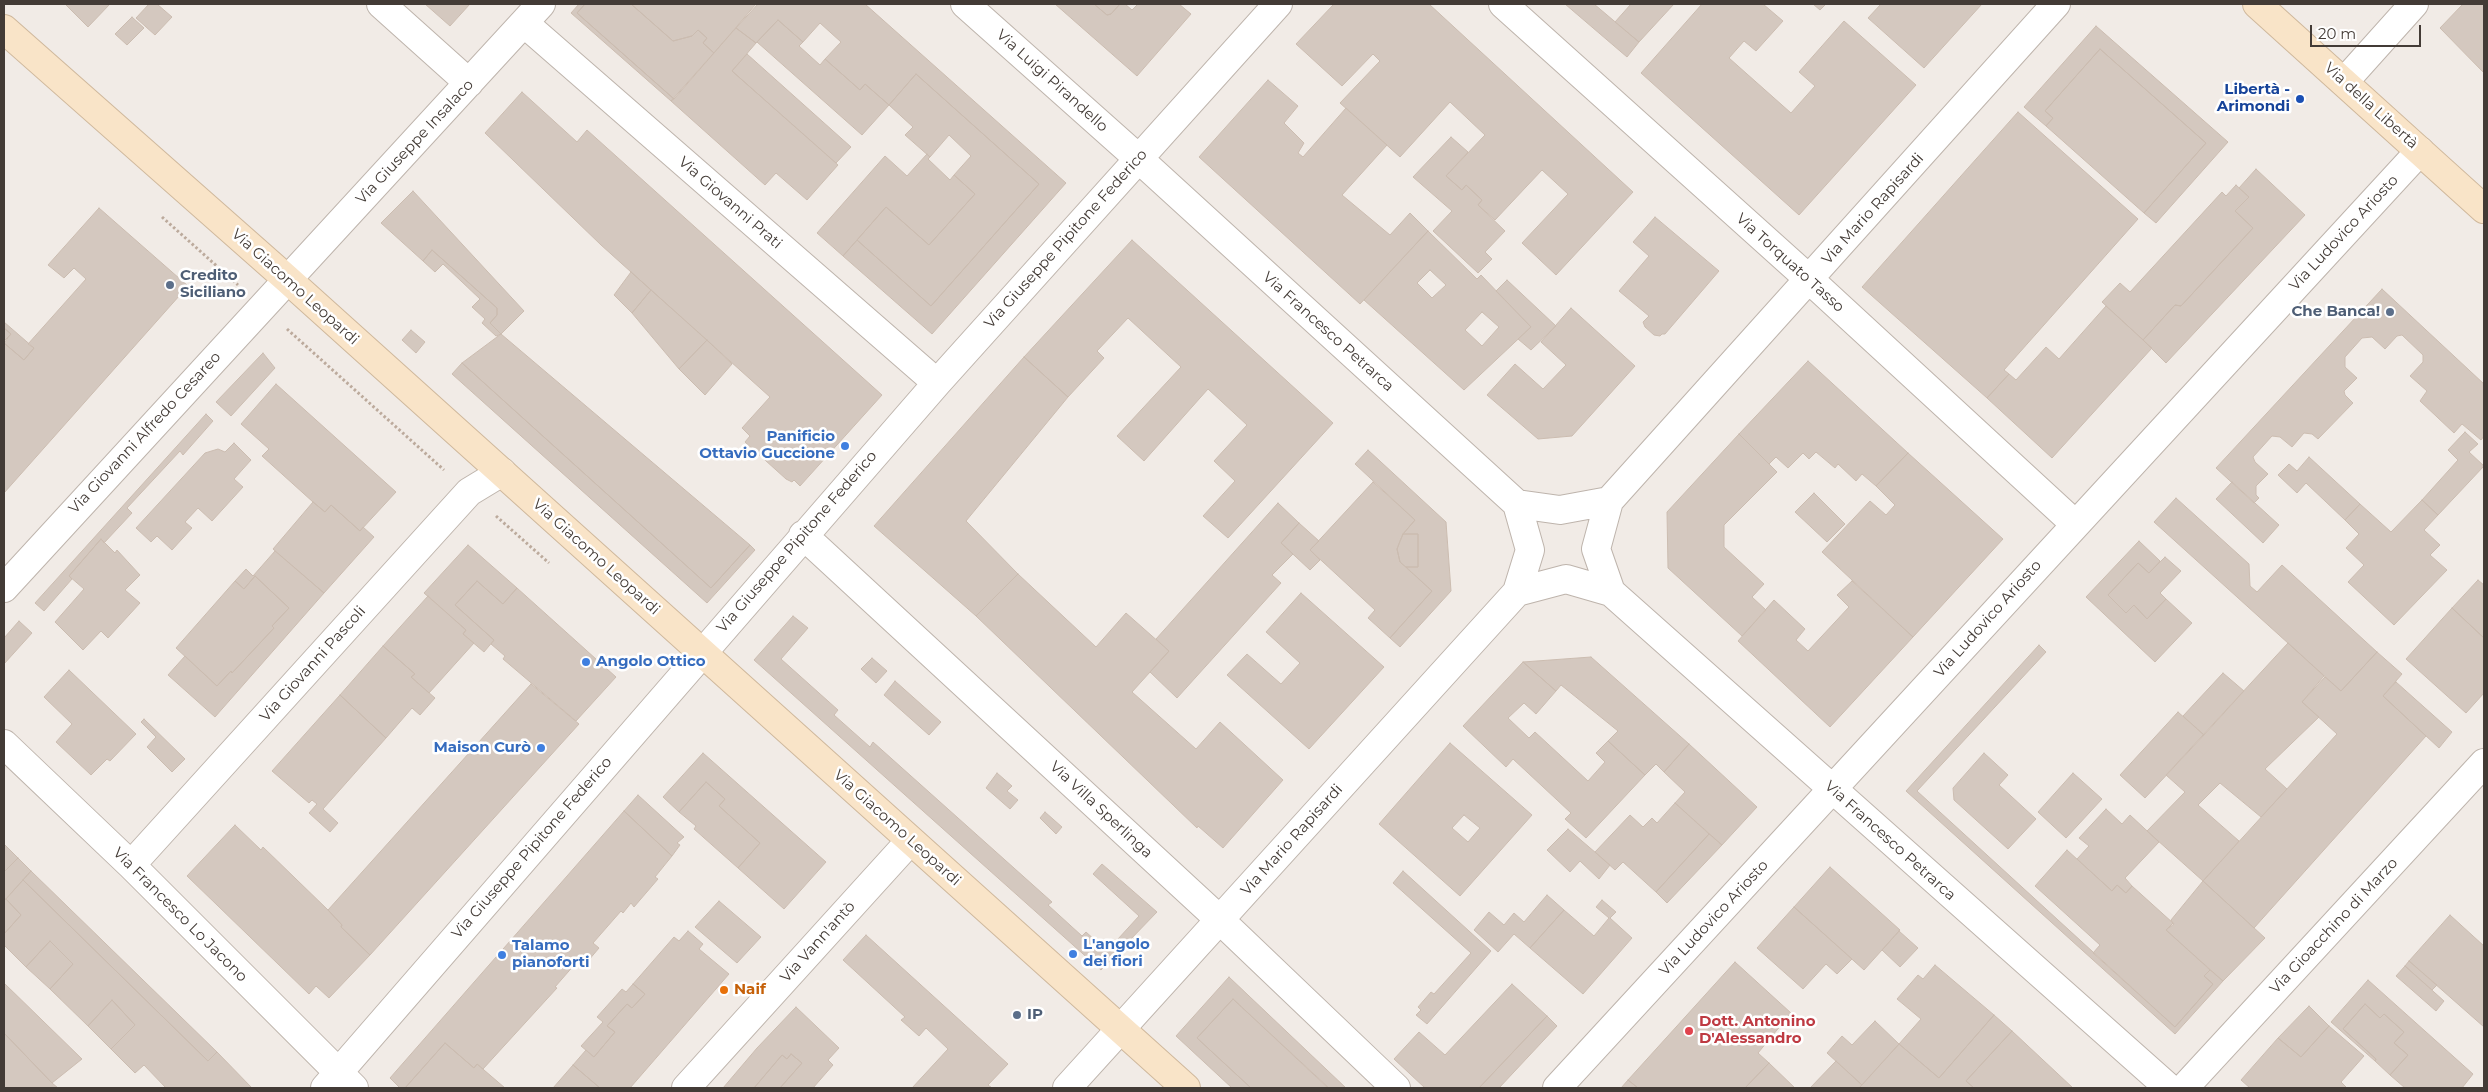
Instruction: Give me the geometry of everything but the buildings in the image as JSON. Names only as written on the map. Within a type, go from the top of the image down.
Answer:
[{"type":"street","points":[[380,4],[469,84]]},
{"type":"street","name":"Via Luigi Pirandello","points":[[965,4],[1139,159]]},
{"type":"street","name":"Via Giuseppe Pipitone Federico","points":[[339,1083],[702,652],[804,534],[937,382],[1278,4]]},
{"type":"street","name":"Via Torquato Tasso","points":[[1503,4],[1810,280],[2075,524]]},
{"type":"street","name":"Via Mario Rapisardi","points":[[1609,501],[1810,280],[2056,4]]},
{"type":"street","name":"Via della Libertà","points":[[2257,4],[2484,209]]},
{"type":"street","points":[[2344,82],[2414,4]]},
{"type":"street","name":"Via Giuseppe Insalaco","points":[[287,279],[533,13]]},
{"type":"street","name":"Via Giovanni Prati","points":[[533,13],[937,382]]},
{"type":"street","name":"Via Giacomo Leopardi","points":[[4,29],[287,279],[910,841],[1122,1028],[1186,1088]]},
{"type":"street","name":"Via Ludovico Ariosto","points":[[1557,1088],[2420,151]]},
{"type":"street","name":"Via Francesco Petrarca","points":[[1139,159],[1517,504]]},
{"type":"street","name":"Via Giovanni Alfredo Cesareo","points":[[4,588],[287,279]]},
{"type":"street","name":"Via Giovanni Pascoli","points":[[131,865],[469,492],[502,472]]},
{"type":"street","points":[[1517,592],[1530,550],[1517,504],[1560,510],[1609,501],[1596,549],[1611,592]]},
{"type":"street","name":"Via Villa Sperlinga","points":[[804,534],[1220,920],[1396,1088]]},
{"type":"street","points":[[1517,592],[1566,579],[1611,592]]},
{"type":"street","name":"Via Mario Rapisardi","points":[[1067,1088],[1517,592]]},
{"type":"street","name":"Via Francesco Petrarca","points":[[1611,592],[2169,1088]]},
{"type":"street","name":"Via Francesco Lo Jacono","points":[[4,744],[131,865],[339,1083]]},
{"type":"street","name":"Via Gioacchino di Marzo","points":[[2184,1088],[2484,763]]},
{"type":"street","name":"Via Vann'antò","points":[[686,1088],[910,841]]},
{"type":"place","name":"Libertà - Arimondi","points":[[2300,99]]},
{"type":"place","name":"Credito Siciliano","points":[[170,285]]},
{"type":"place","name":"Che Banca!","points":[[2390,312]]},
{"type":"place","name":"Panificio Ottavio Guccione","points":[[845,446]]},
{"type":"place","name":"Angolo Ottico","points":[[586,662]]},
{"type":"place","name":"Maison Curò","points":[[541,748]]},
{"type":"place","name":"L'angolo dei fiori","points":[[1073,954]]},
{"type":"place","name":"Talamo pianoforti","points":[[502,955]]},
{"type":"place","name":"Naif","points":[[724,990]]},
{"type":"place","name":"IP","points":[[1017,1015]]},
{"type":"place","name":"Dott. Antonino D'Alessandro","points":[[1689,1031]]}]
